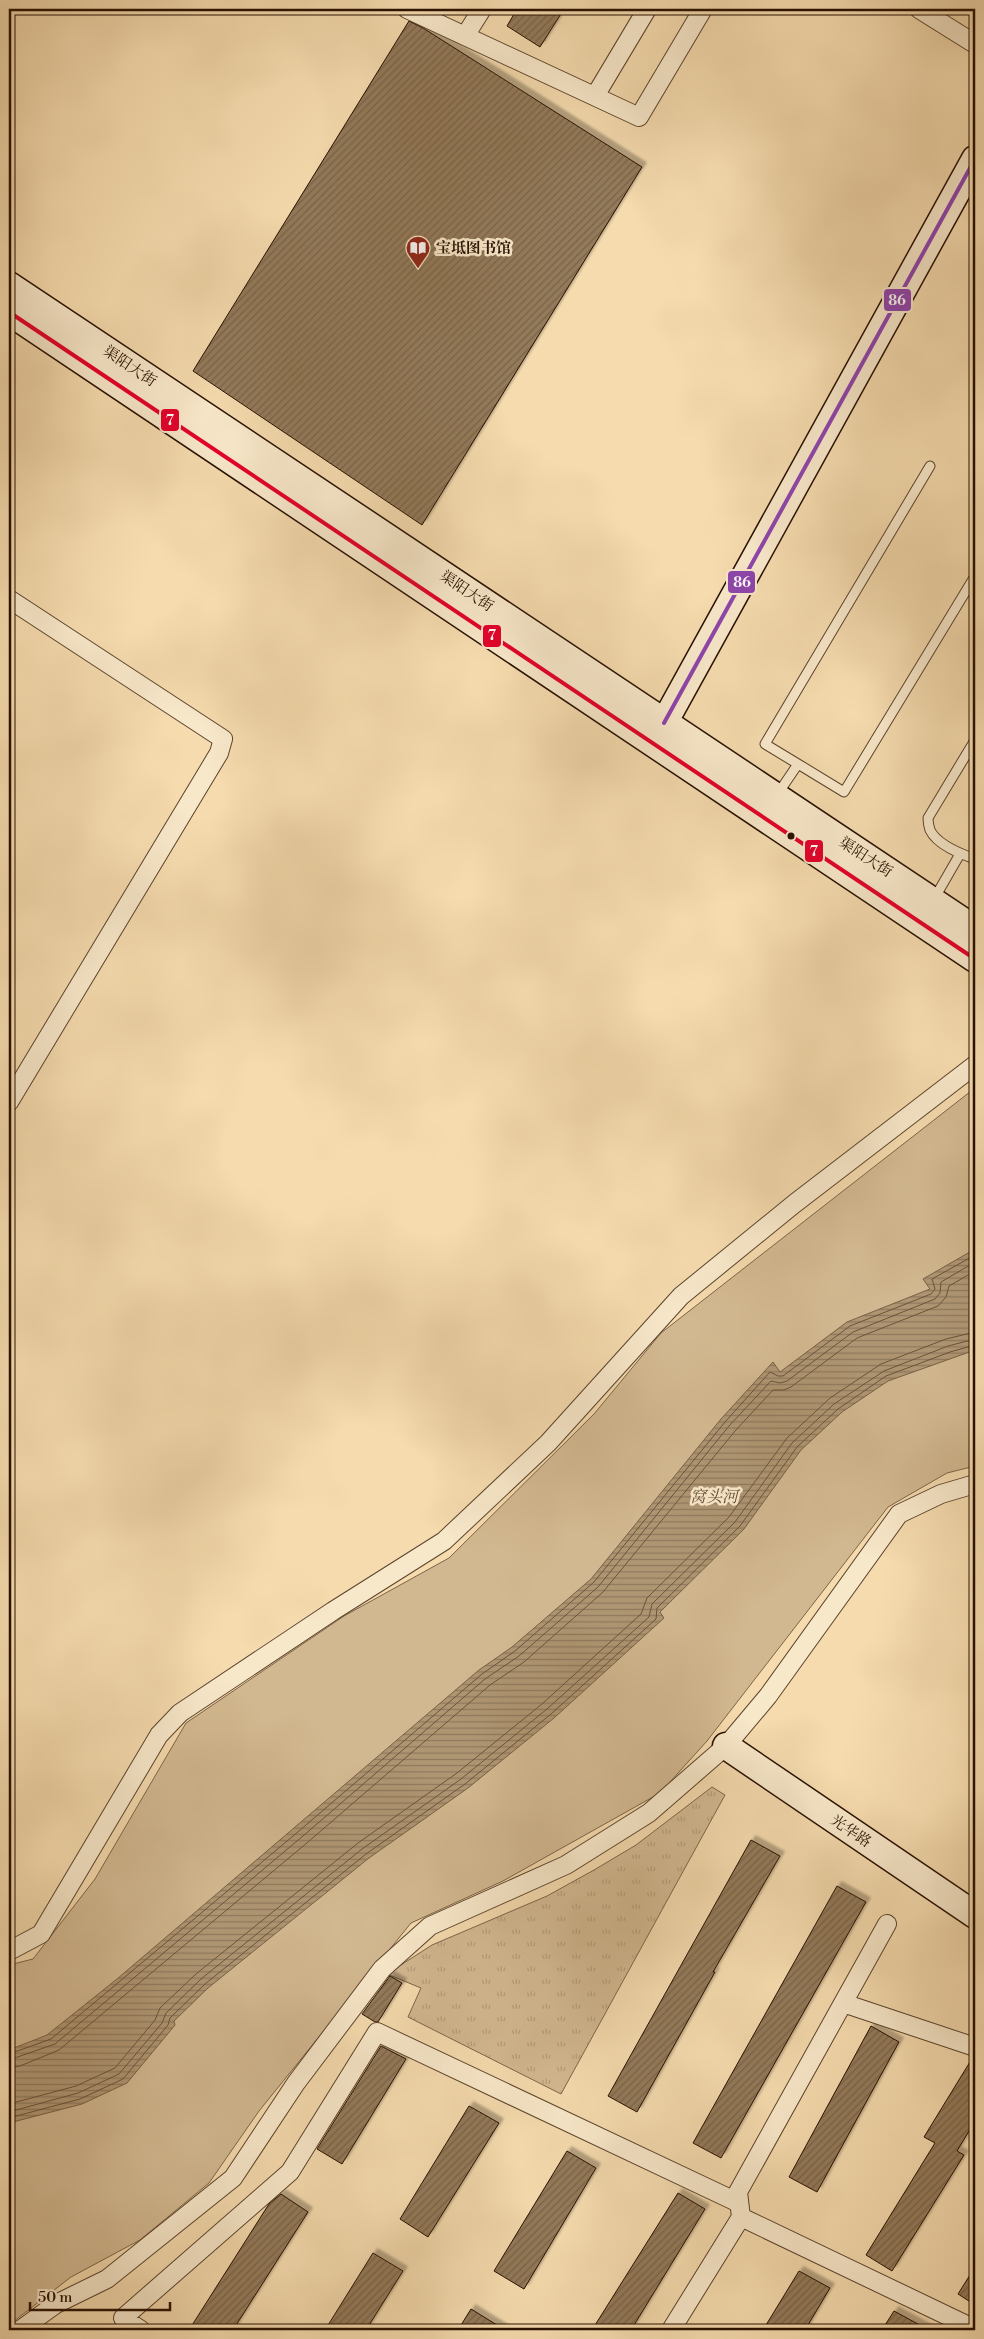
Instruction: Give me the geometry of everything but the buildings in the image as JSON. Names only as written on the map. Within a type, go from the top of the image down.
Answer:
[{"type":"main road","points":[[664,723],[975,159]]},
{"type":"main road","name":"渠阳大街","points":[[9,284],[975,929]]},
{"type":"main road","name":"渠阳大街","points":[[9,312],[975,959]]},
{"type":"main road","name":"光华路","points":[[726,1746],[975,1915]]},
{"type":"street","points":[[465,36],[482,9]]},
{"type":"street","points":[[595,96],[647,9]]},
{"type":"street","points":[[415,10],[465,36],[639,117],[703,9]]},
{"type":"street","points":[[927,11],[975,44]]},
{"type":"street","points":[[9,600],[223,739],[219,753],[9,1102]]},
{"type":"street","points":[[9,1951],[41,1934],[159,1735],[180,1713],[333,1611],[444,1541],[548,1443],[681,1296],[794,1204],[975,1065]]},
{"type":"street","points":[[20,2330],[56,2304],[107,2279],[233,2178],[296,2083],[382,1969],[430,1926],[566,1865],[648,1813],[726,1746],[768,1696],[899,1514],[941,1494],[975,1484]]},
{"type":"street","points":[[671,2330],[740,2210],[738,2192],[887,1924]]},
{"type":"street","points":[[843,2003],[975,2047]]},
{"type":"street","points":[[141,2330],[123,2318],[290,2172],[377,2032],[740,2210],[975,2329]]},
{"type":"lane","points":[[930,466],[765,744],[844,792],[975,576]]},
{"type":"lane","points":[[975,740],[928,818],[930,830],[937,838],[960,854],[975,859]]},
{"type":"lane","points":[[776,797],[798,764]]},
{"type":"lane","points":[[933,901],[960,854]]},
{"type":"green space","points":[[975,1088],[975,1466],[947,1473],[888,1507],[707,1741],[660,1793],[503,1881],[411,1923],[259,2111],[209,2183],[140,2240],[71,2277],[9,2325],[9,1965],[33,1959],[95,1879],[186,1723],[344,1616],[449,1558],[594,1414],[661,1333]]},
{"type":"green space","points":[[712,1787],[725,1795],[561,2094],[408,2017],[421,1988],[387,1974],[432,1945],[547,1896],[594,1870],[636,1845]]},
{"type":"water","name":"窝头河","points":[[975,1249],[975,1350],[888,1381],[842,1412],[801,1450],[744,1529],[660,1612],[664,1618],[554,1718],[468,1788],[369,1858],[208,1988],[174,2021],[175,2025],[127,2083],[82,2104],[9,2123],[9,2050],[47,2035],[117,1979],[479,1670],[512,1647],[591,1579],[721,1419],[773,1362],[780,1372],[847,1322],[930,1289],[923,1279]]},
{"type":"transit line","name":"86","points":[[664,723],[975,159]]},
{"type":"transit line","name":"7","points":[[9,312],[975,959]]},
{"type":"place","name":"宝坻图书馆","points":[[418,269]]}]
